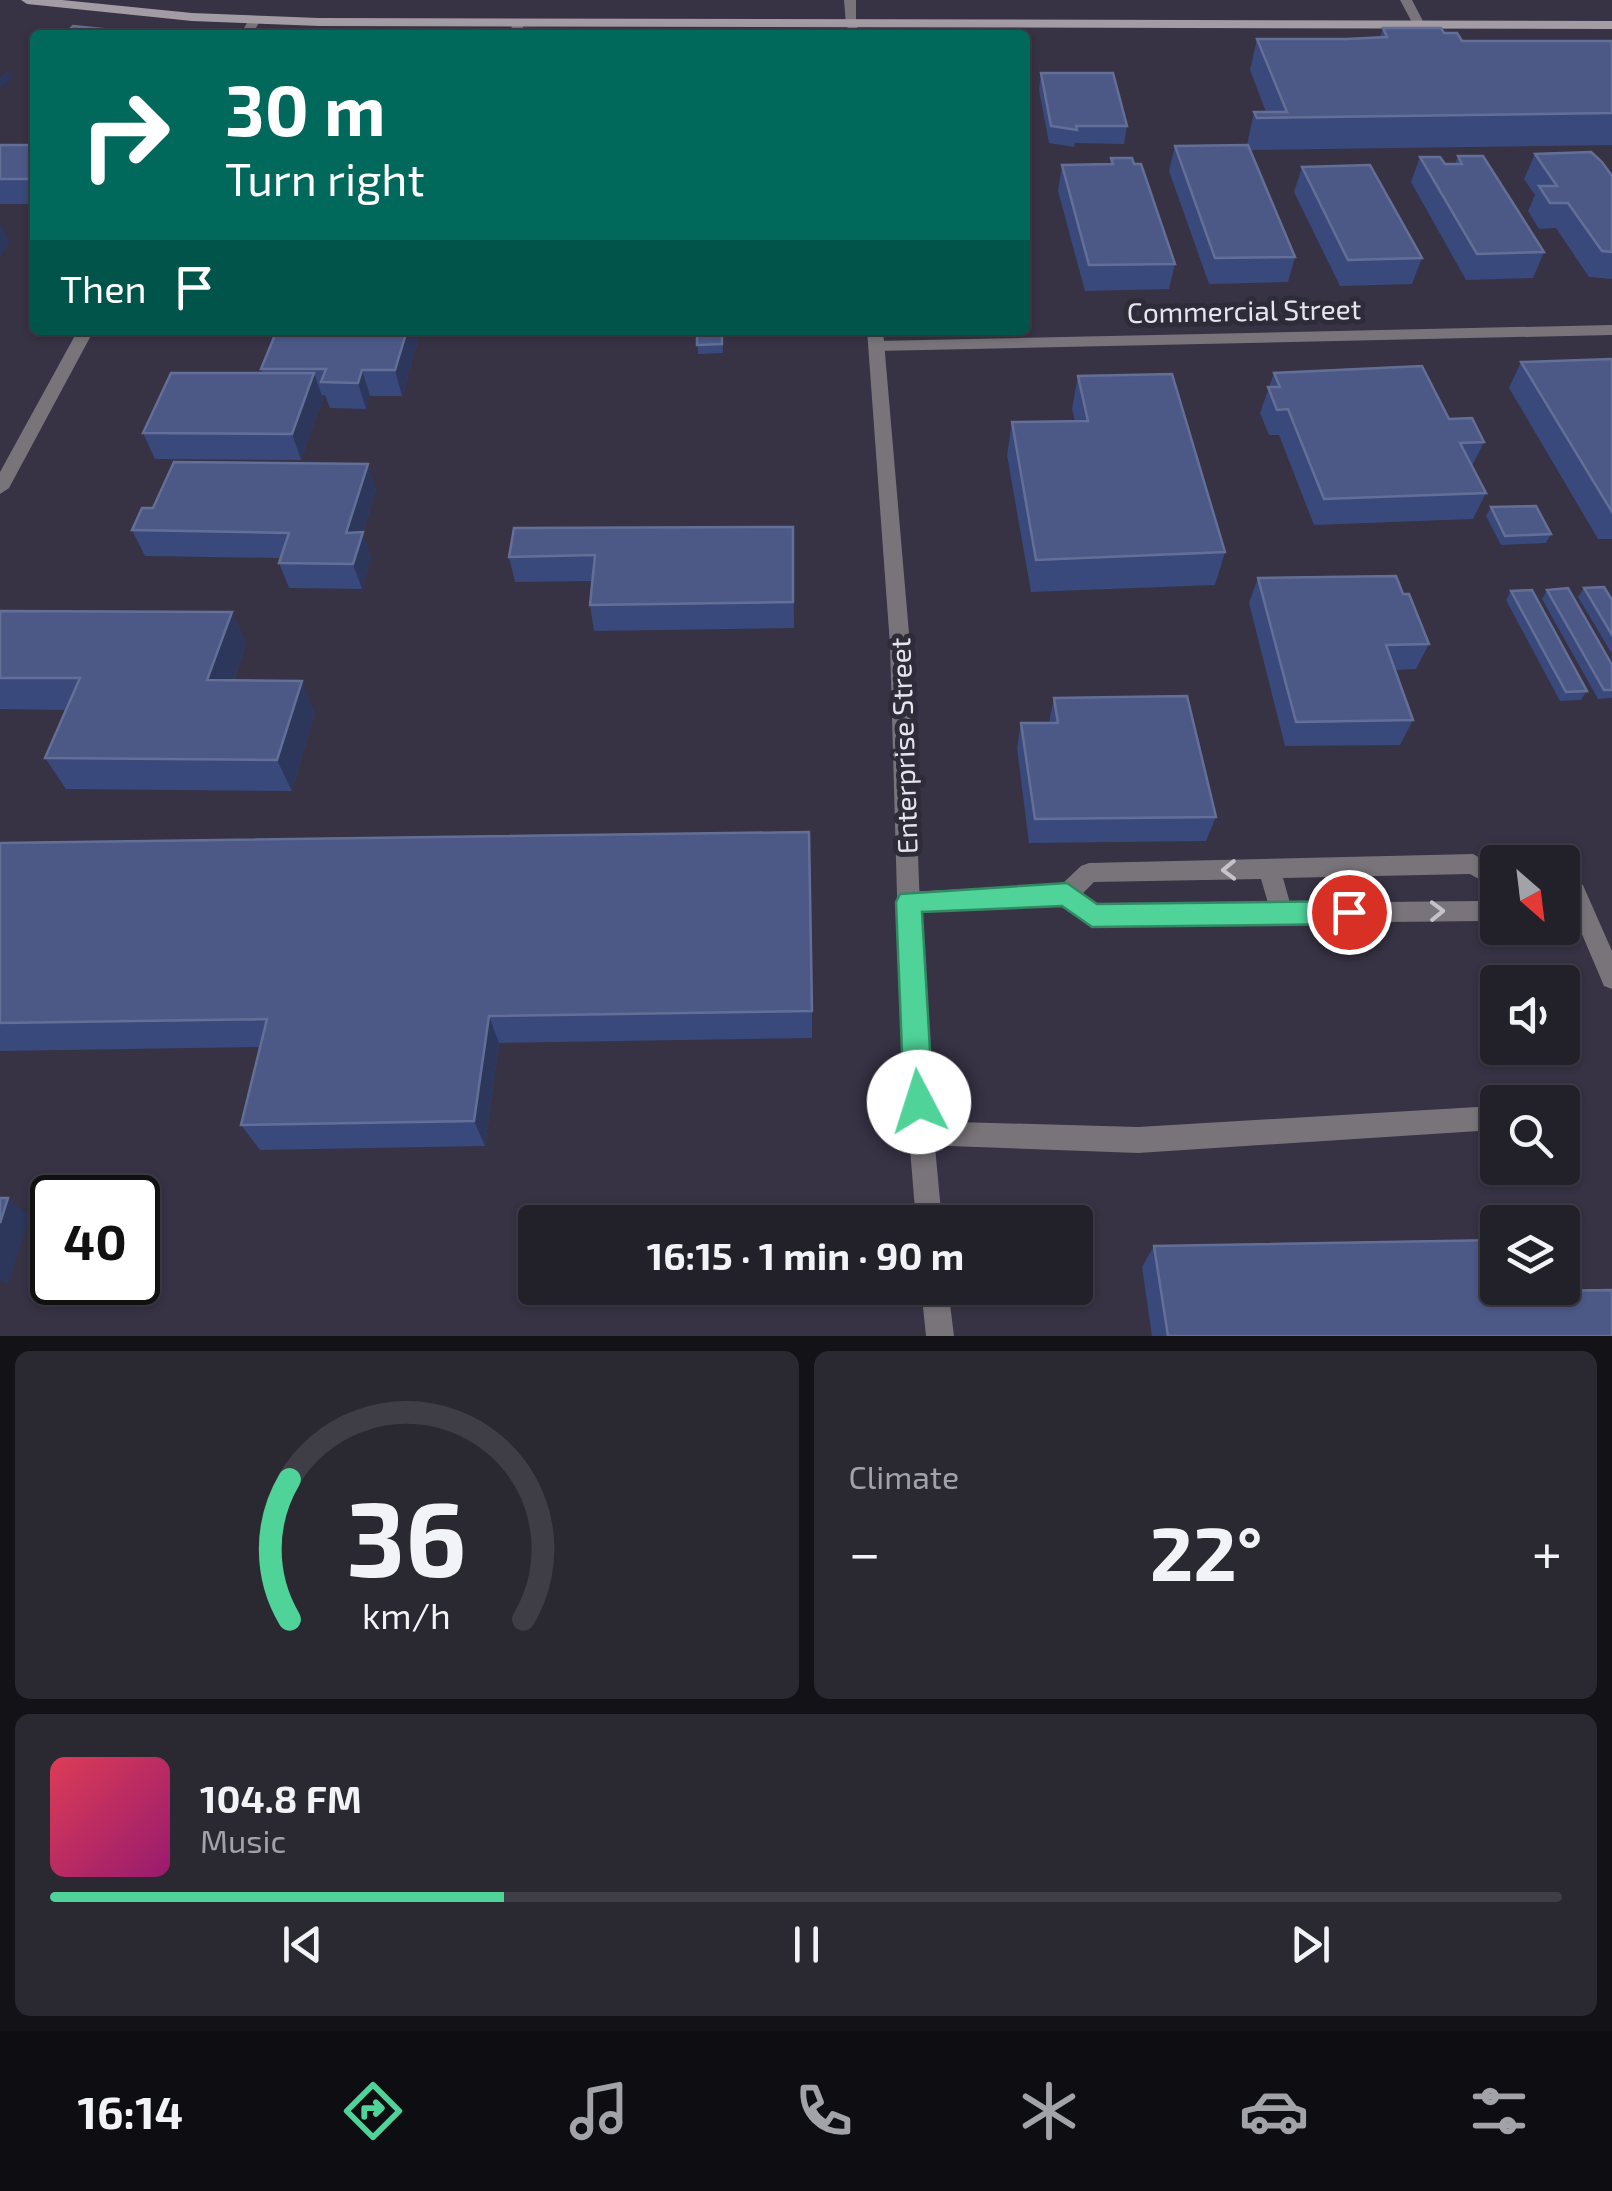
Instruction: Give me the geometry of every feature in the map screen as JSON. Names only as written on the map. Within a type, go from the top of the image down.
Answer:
[{"type":"main road","points":[[28,0],[255,19],[516,29],[1612,25]]},
{"type":"street","points":[[850,0],[852,30]]},
{"type":"street","points":[[1406,0],[1419,25]]},
{"type":"street","points":[[249,30],[255,19]]},
{"type":"street","name":"Commercial Street","points":[[876,338],[1612,330]]},
{"type":"street","points":[[0,488],[83,335]]},
{"type":"street","name":"Enterprise Street","points":[[876,338],[900,644],[909,902],[928,1205]]},
{"type":"street","points":[[909,902],[1067,894],[1089,873],[1473,864],[1480,868]]},
{"type":"street","points":[[1268,869],[1282,913]]},
{"type":"street","points":[[1067,894],[1092,915],[1480,910]]},
{"type":"street","points":[[1580,904],[1612,978]]},
{"type":"street","points":[[922,1133],[1138,1140],[1480,1119]]},
{"type":"street","points":[[937,1305],[940,1336]]},
{"type":"shaded area","points":[[0,0],[1612,0],[1612,1336],[0,1336]]},
{"type":"building","points":[[73,26],[112,30],[69,30]]},
{"type":"building","points":[[1383,28],[1441,28],[1444,33],[1457,33],[1462,41],[1612,41],[1612,113],[1257,118],[1254,112],[1287,112],[1257,39],[1387,37]]},
{"type":"building","points":[[1041,73],[1113,73],[1127,126],[1076,126],[1077,130],[1051,126]]},
{"type":"building","points":[[0,145],[30,145],[30,179],[0,179]]},
{"type":"building","points":[[1248,145],[1295,257],[1215,258],[1175,146]]},
{"type":"building","points":[[1591,152],[1612,176],[1612,252],[1602,251],[1568,203],[1550,203],[1539,186],[1557,186],[1535,154]]},
{"type":"building","points":[[1458,156],[1483,156],[1544,252],[1477,254],[1420,157],[1440,157],[1445,164],[1462,164]]},
{"type":"building","points":[[1111,158],[1132,158],[1134,164],[1141,164],[1175,264],[1089,265],[1062,165],[1113,164]]},
{"type":"building","points":[[1370,165],[1422,258],[1348,260],[1302,167]]},
{"type":"building","points":[[275,335],[406,335],[395,370],[362,370],[358,383],[321,382],[326,369],[261,369]]},
{"type":"building","points":[[697,335],[722,335],[722,344],[697,345]]},
{"type":"building","points":[[1612,359],[1612,512],[1521,362]]},
{"type":"building","points":[[1422,366],[1449,419],[1472,418],[1484,442],[1460,443],[1486,493],[1324,499],[1288,409],[1277,410],[1268,387],[1280,387],[1274,373]]},
{"type":"building","points":[[171,373],[314,373],[292,434],[143,433]]},
{"type":"building","points":[[1172,374],[1225,552],[1036,560],[1012,422],[1088,421],[1078,376]]},
{"type":"building","points":[[174,462],[368,464],[346,533],[363,532],[353,564],[279,563],[289,533],[132,530],[142,508],[153,508]]},
{"type":"building","points":[[1536,506],[1551,534],[1505,536],[1491,507]]},
{"type":"building","points":[[793,527],[793,602],[590,605],[595,555],[509,557],[514,528]]},
{"type":"building","points":[[1396,576],[1403,594],[1409,594],[1429,644],[1386,645],[1413,720],[1296,722],[1258,578]]},
{"type":"building","points":[[1604,587],[1612,600],[1612,635],[1584,588]]},
{"type":"building","points":[[1568,588],[1612,665],[1612,690],[1604,690],[1547,590]]},
{"type":"building","points":[[1532,590],[1587,691],[1566,692],[1511,591]]},
{"type":"building","points":[[0,611],[232,612],[207,680],[302,681],[277,760],[45,758],[80,678],[0,678]]},
{"type":"building","points":[[1187,696],[1216,817],[1035,819],[1021,723],[1058,723],[1054,698]]},
{"type":"building","points":[[809,832],[812,1011],[489,1016],[474,1121],[241,1125],[267,1019],[0,1023],[0,843]]},
{"type":"building","points":[[0,1198],[8,1198],[0,1223]]},
{"type":"building","points":[[1480,1240],[1480,1305],[1580,1305],[1580,1290],[1612,1290],[1612,1336],[1168,1336],[1154,1246]]},
{"type":"route","points":[[919,1102],[909,902],[1067,894],[1092,915],[1349,912]]}]
